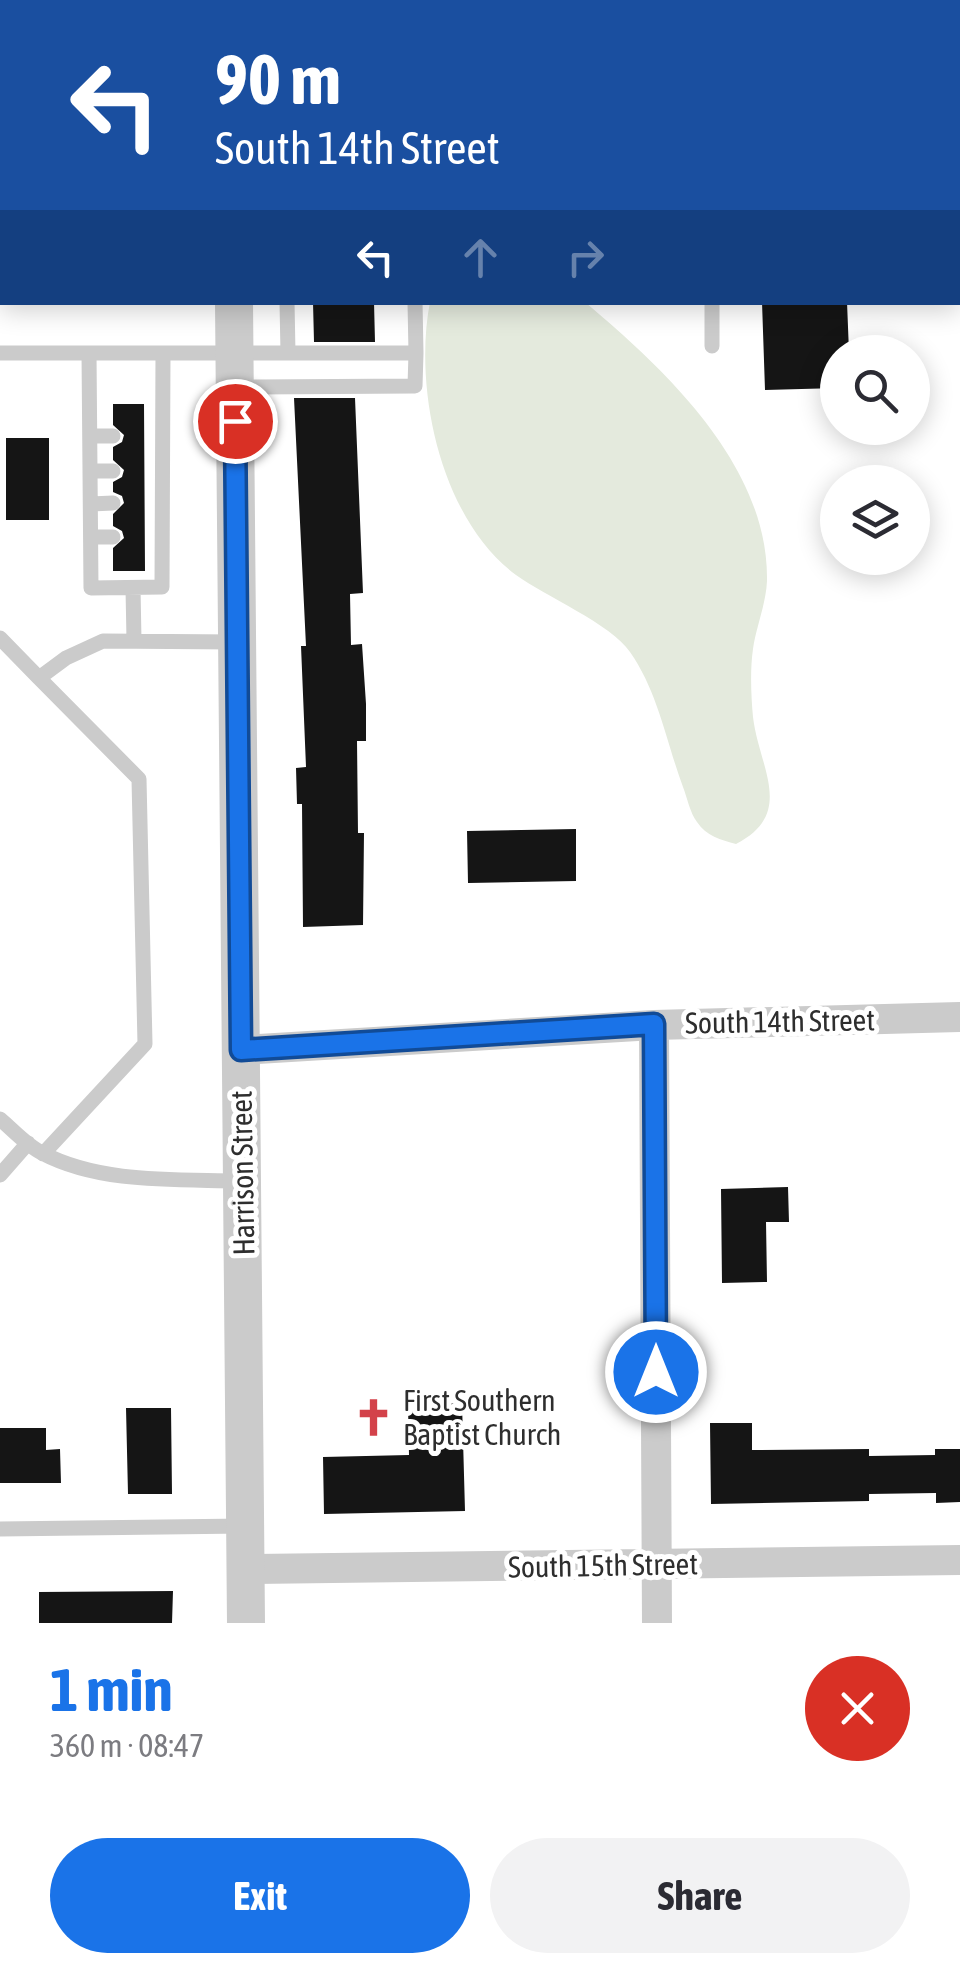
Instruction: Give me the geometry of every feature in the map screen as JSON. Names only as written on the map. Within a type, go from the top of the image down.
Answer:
[{"type":"street","name":"Harrison Street","points":[[234,305],[246,1623]]},
{"type":"street","name":"South 14th Street","points":[[241,1050],[654,1024],[960,1017]]},
{"type":"street","points":[[654,1024],[657,1623]]},
{"type":"street","name":"South 15th Street","points":[[246,1569],[960,1560]]},
{"type":"lane","points":[[287,305],[288,353]]},
{"type":"lane","points":[[0,353],[163,353],[235,370],[416,386],[415,305]]},
{"type":"lane","points":[[712,305],[712,346]]},
{"type":"lane","points":[[89,353],[92,588],[134,588],[162,587],[163,353]]},
{"type":"lane","points":[[235,370],[288,353],[416,353]]},
{"type":"lane","points":[[90,436],[113,436]]},
{"type":"lane","points":[[144,436],[163,436]]},
{"type":"lane","points":[[91,471],[113,471]]},
{"type":"lane","points":[[145,471],[162,471]]},
{"type":"lane","points":[[91,504],[113,503]]},
{"type":"lane","points":[[144,503],[162,503]]},
{"type":"lane","points":[[145,536],[162,535]]},
{"type":"lane","points":[[91,537],[113,536]]},
{"type":"lane","points":[[134,588],[134,640]]},
{"type":"lane","points":[[0,638],[139,778],[145,1044],[43,1154]]},
{"type":"lane","points":[[39,678],[89,645],[134,640],[236,642]]},
{"type":"lane","points":[[0,1119],[43,1154],[82,1167],[138,1178],[243,1181]]},
{"type":"lane","points":[[0,1175],[28,1143]]},
{"type":"lane","points":[[0,1529],[245,1526]]},
{"type":"shaded area","points":[[430,305],[588,305],[679,391],[732,461],[751,499],[763,539],[767,581],[753,649],[751,692],[769,804],[765,818],[754,832],[736,844],[709,834],[695,818],[655,700],[630,652],[608,631],[516,575],[490,551],[469,521],[438,450],[426,374]]},
{"type":"building","points":[[313,305],[374,305],[375,342],[314,342]]},
{"type":"building","points":[[762,305],[847,305],[848,335],[820,335],[820,388],[765,390]]},
{"type":"building","points":[[294,398],[355,398],[363,593],[350,594],[351,645],[362,644],[366,704],[366,741],[357,741],[358,833],[364,833],[363,925],[303,927],[302,804],[297,804],[296,768],[306,767],[301,646],[306,646]]},
{"type":"building","points":[[113,404],[144,404],[145,571],[113,571],[113,548],[124,538],[122,531],[113,526],[113,514],[124,503],[122,496],[113,492],[113,482],[122,477],[124,470],[113,460],[113,447],[122,442],[124,435],[113,425]]},
{"type":"building","points":[[6,438],[49,438],[49,520],[6,520]]},
{"type":"building","points":[[576,829],[576,881],[468,883],[467,831]]},
{"type":"building","points":[[788,1187],[789,1222],[766,1222],[767,1282],[722,1283],[721,1189]]},
{"type":"building","points":[[462,1403],[465,1511],[324,1514],[323,1457],[409,1455],[408,1405]]},
{"type":"building","points":[[126,1408],[171,1408],[172,1494],[128,1494]]},
{"type":"building","points":[[710,1423],[752,1423],[752,1450],[869,1449],[869,1456],[935,1455],[935,1449],[960,1449],[960,1502],[936,1503],[936,1493],[869,1494],[869,1501],[711,1504]]},
{"type":"building","points":[[0,1428],[46,1428],[46,1450],[60,1449],[61,1483],[0,1483]]},
{"type":"building","points":[[173,1591],[172,1623],[39,1623],[39,1592]]},
{"type":"place","name":"First Southern Baptist Church","points":[[373,1417]]},
{"type":"route","points":[[235,421],[241,1050],[654,1024],[656,1372]]}]
